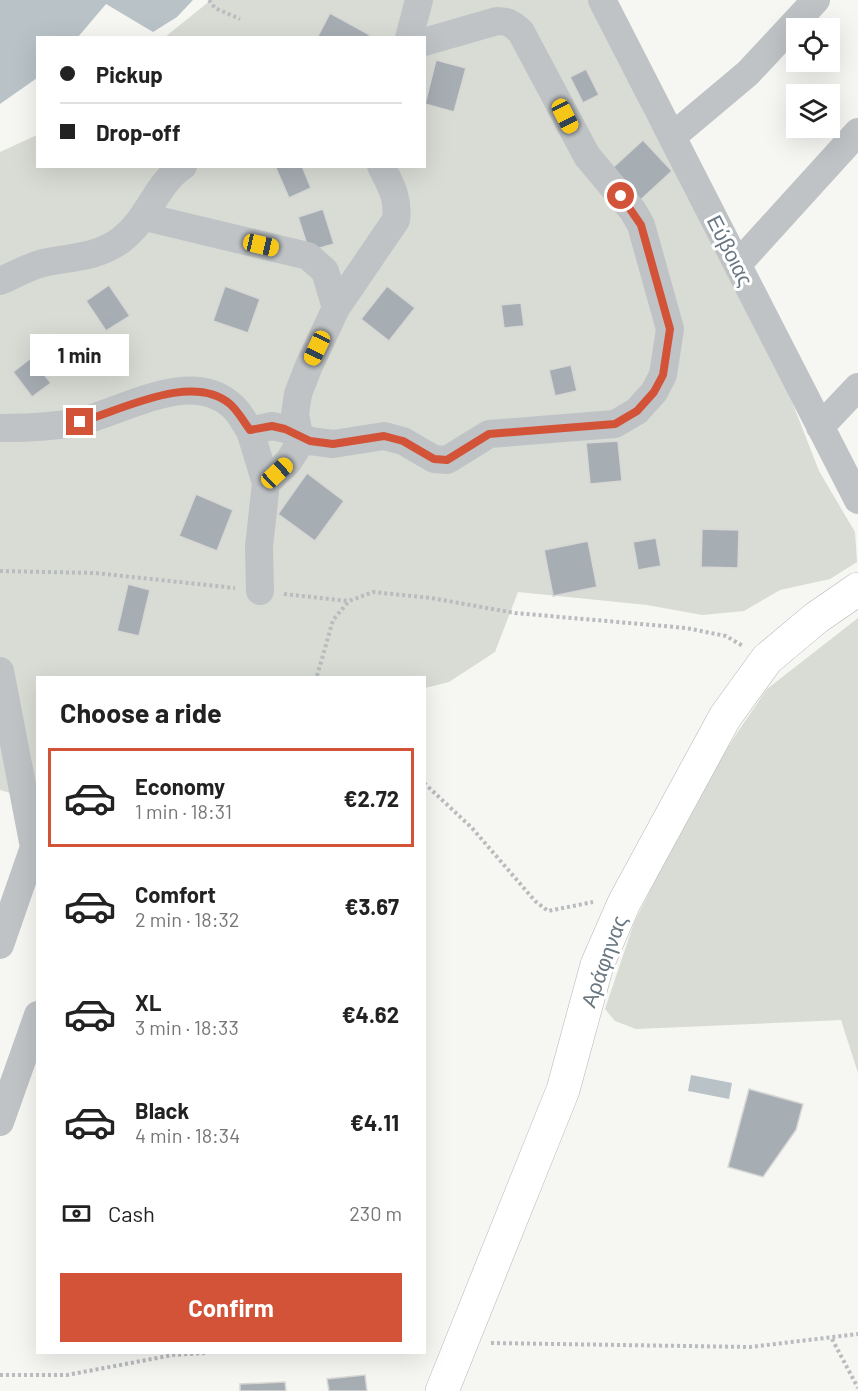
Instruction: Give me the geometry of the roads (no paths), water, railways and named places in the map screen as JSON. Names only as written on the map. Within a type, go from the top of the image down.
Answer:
[{"type":"main road","name":"Αράφηνας","points":[[442,1391],[563,1090],[597,965],[624,903],[725,717],[767,659],[816,618],[858,589]]},
{"type":"street","points":[[410,36],[419,0]]},
{"type":"street","name":"Εύβοιας","points":[[602,0],[858,500]]},
{"type":"street","points":[[673,136],[748,73],[816,0]]},
{"type":"street","points":[[250,430],[272,426],[310,441],[333,444],[384,436],[403,441],[434,459],[447,460],[489,434],[615,424],[637,411],[654,392],[663,375],[670,329],[641,225],[633,211],[587,156],[521,32],[506,21],[497,21],[426,41]]},
{"type":"street","points":[[738,264],[858,132]]},
{"type":"street","points":[[0,281],[41,264],[97,254],[121,240],[145,218],[167,180],[181,168]]},
{"type":"street","points":[[266,483],[288,462],[297,448],[299,435],[295,424],[298,394],[336,308],[396,220],[398,208],[394,191],[382,168]]},
{"type":"street","points":[[145,218],[308,256],[325,270],[336,308]]},
{"type":"street","points":[[820,427],[858,387]]},
{"type":"street","points":[[0,428],[80,422],[164,394],[197,390],[217,396],[231,405],[250,430],[266,483],[260,548],[260,591]]},
{"type":"street","points":[[0,672],[34,844],[9,892],[0,945]]},
{"type":"street","points":[[0,1122],[36,1021]]}]
